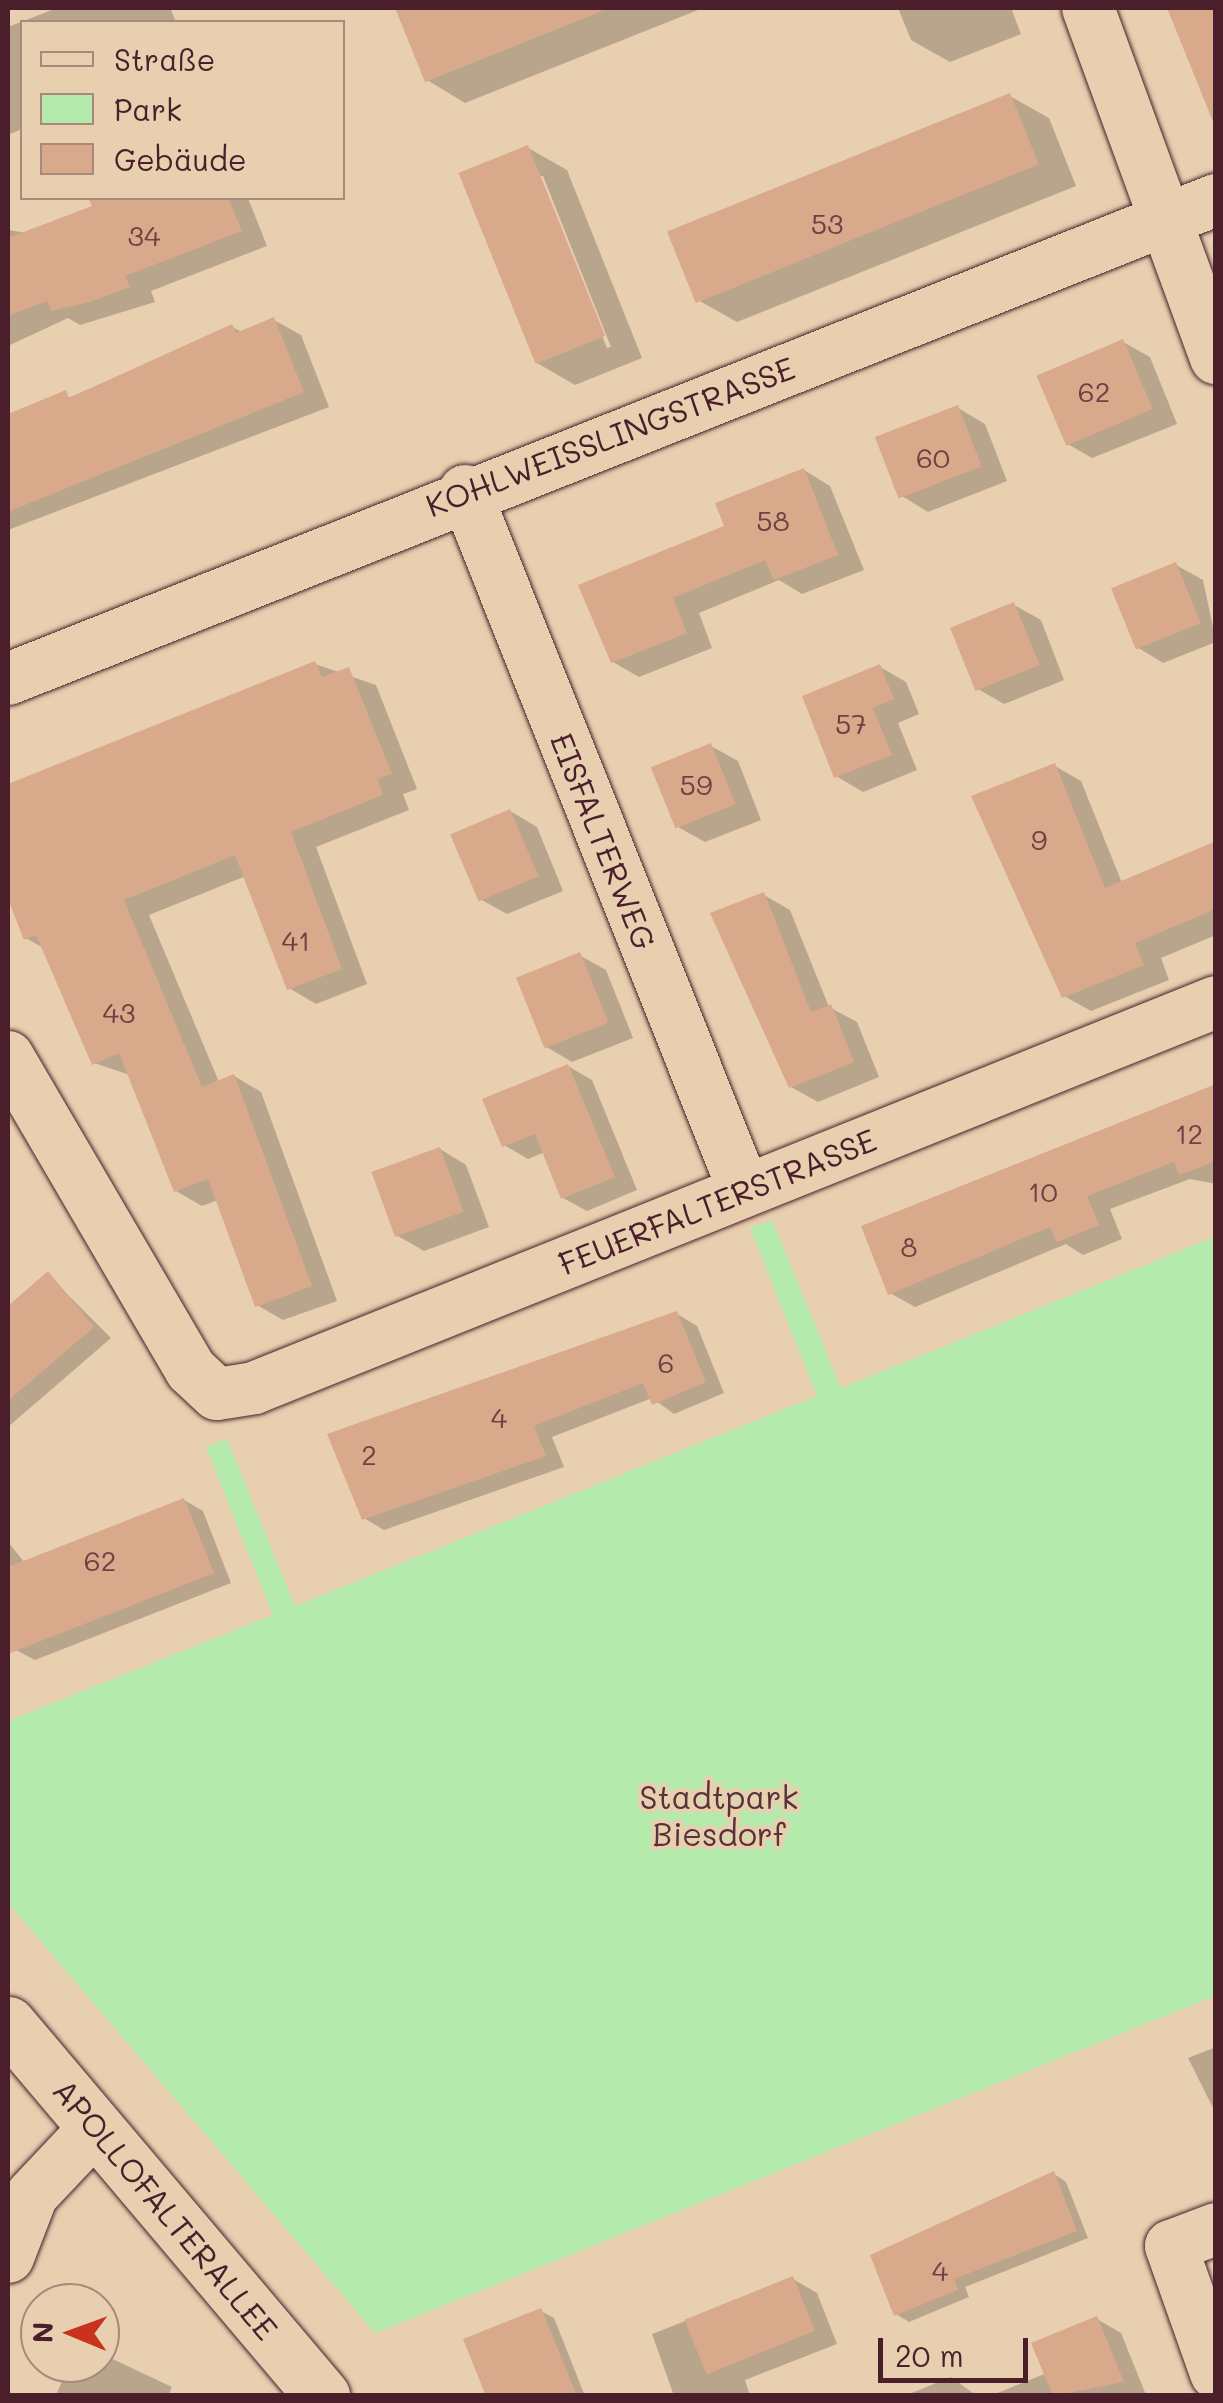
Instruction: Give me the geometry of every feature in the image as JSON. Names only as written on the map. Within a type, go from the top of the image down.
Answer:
[{"type":"street","points":[[1088,8],[1194,209],[1179,266],[1216,358]]},
{"type":"street","name":"KOHLWEISSLINGSTRASSE","points":[[8,679],[466,491],[1194,209]]},
{"type":"street","name":"EISFALTERWEG","points":[[466,491],[744,1190]]},
{"type":"street","name":"FEUERFALTERSTRASSE","points":[[8,1058],[191,1370],[217,1394],[254,1388],[1216,1002]]},
{"type":"street","name":"APOLLOFALTERALLEE","points":[[8,2024],[322,2396]]},
{"type":"street","points":[[8,2257],[32,2194],[96,2127]]},
{"type":"street","points":[[1193,2237],[1216,2372]]},
{"type":"green space","name":"Stadtpark Biesdorf","points":[[772,1220],[841,1388],[1215,1237],[1215,1996],[375,2333],[8,1903],[8,1721],[273,1615],[206,1447],[227,1439],[295,1606],[817,1396],[750,1228]]},
{"type":"building","points":[[395,8],[606,8],[607,9],[425,82]]},
{"type":"building","points":[[1167,8],[1216,8],[1216,124],[1214,124]]},
{"type":"building","points":[[1010,93],[1039,164],[696,303],[667,232]]},
{"type":"building","points":[[528,145],[605,336],[536,364],[458,173]]},
{"type":"building","points":[[89,200],[229,200],[242,231],[125,276],[130,287],[90,302],[51,311],[47,301],[8,316],[8,238],[92,206]]},
{"type":"building","points":[[274,317],[304,392],[8,512],[8,414],[66,390],[69,398],[232,324],[236,333]]},
{"type":"building","points":[[1123,339],[1153,409],[1066,446],[1036,376]]},
{"type":"building","points":[[958,405],[982,467],[899,499],[875,437]]},
{"type":"building","points":[[804,468],[838,555],[774,580],[765,560],[673,598],[687,633],[611,663],[578,585],[724,526],[715,503]]},
{"type":"building","points":[[1176,562],[1201,623],[1136,649],[1111,588]]},
{"type":"building","points":[[1014,602],[1039,665],[975,691],[950,628]]},
{"type":"building","points":[[315,661],[322,677],[349,667],[392,774],[378,779],[383,795],[291,832],[342,969],[287,990],[235,855],[124,900],[202,1087],[234,1074],[312,1286],[255,1307],[208,1179],[174,1192],[119,1053],[92,1065],[36,935],[24,940],[8,899],[8,784]]},
{"type":"building","points":[[880,664],[894,699],[873,708],[892,755],[834,778],[802,696]]},
{"type":"building","points":[[711,743],[736,804],[675,829],[651,767]]},
{"type":"building","points":[[1055,763],[1105,888],[1216,841],[1216,909],[1135,943],[1144,965],[1062,998],[971,796]]},
{"type":"building","points":[[510,809],[539,876],[479,902],[450,834]]},
{"type":"building","points":[[764,892],[811,1012],[831,1004],[854,1062],[789,1088],[710,913]]},
{"type":"building","points":[[580,952],[608,1022],[544,1048],[516,978]]},
{"type":"building","points":[[568,1064],[615,1177],[561,1199],[535,1134],[502,1147],[482,1099]]},
{"type":"building","points":[[1216,1084],[1216,1161],[1179,1175],[1174,1162],[1087,1196],[1099,1225],[1057,1242],[1050,1227],[888,1295],[861,1226]]},
{"type":"building","points":[[440,1147],[464,1212],[395,1237],[371,1172]]},
{"type":"building","points":[[48,1271],[94,1327],[8,1401],[8,1306]]},
{"type":"building","points":[[677,1311],[706,1382],[652,1405],[643,1383],[534,1426],[546,1456],[362,1520],[327,1434]]},
{"type":"building","points":[[184,1498],[214,1573],[8,1654],[8,1567]]},
{"type":"building","points":[[1054,2171],[1077,2231],[954,2279],[958,2290],[894,2316],[870,2255]]},
{"type":"building","points":[[793,2276],[815,2331],[707,2375],[685,2320]]},
{"type":"building","points":[[541,2308],[577,2396],[486,2396],[463,2339]]},
{"type":"building","points":[[1097,2316],[1124,2382],[1053,2396],[1031,2343]]}]
